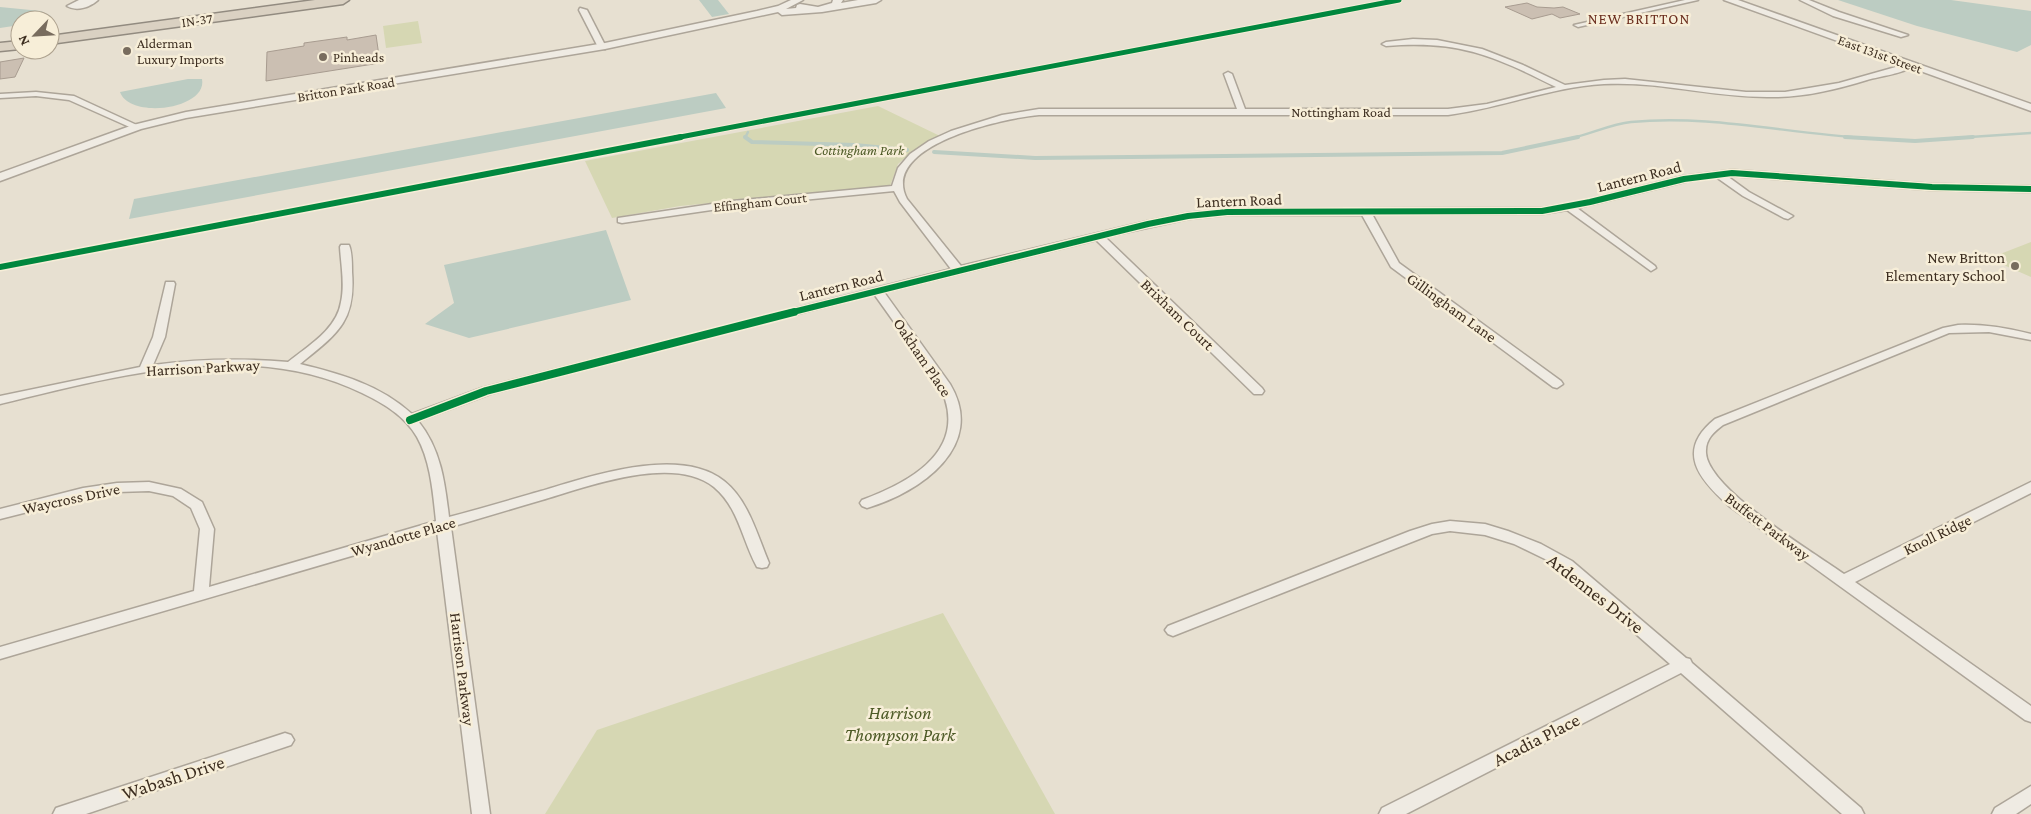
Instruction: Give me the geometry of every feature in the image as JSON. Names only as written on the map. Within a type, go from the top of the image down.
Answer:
[{"type":"highway","name":"IN-37","points":[[60,30],[282,0]]},
{"type":"highway","name":"IN-37","points":[[60,39],[343,0]]},
{"type":"street","points":[[85,0],[71,6],[83,6],[95,0]]},
{"type":"street","points":[[798,0],[796,3],[800,7],[811,10]]},
{"type":"street","name":"Britton Park Road","points":[[0,176],[137,127],[186,115],[602,47],[775,9],[798,0]]},
{"type":"street","points":[[831,8],[838,3],[838,0]]},
{"type":"street","points":[[831,8],[876,0]]},
{"type":"street","points":[[1578,25],[1695,0]]},
{"type":"street","name":"East 131st Street","points":[[1729,0],[2031,108]]},
{"type":"street","points":[[1803,0],[1836,14],[1904,35]]},
{"type":"street","name":"Britton Park Road","points":[[699,26],[747,21],[789,11],[831,8]]},
{"type":"street","points":[[583,10],[602,47]]},
{"type":"street","points":[[1386,44],[1434,41],[1476,48],[1501,57],[1566,88]]},
{"type":"street","name":"Nottingham Road","points":[[898,188],[903,168],[918,152],[939,141],[998,117],[1039,112],[1448,112],[1480,108],[1595,83],[1626,82],[1743,94],[1794,94],[1821,90],[1910,65]]},
{"type":"street","points":[[1228,74],[1242,112]]},
{"type":"street","points":[[0,96],[36,94],[71,98],[137,127]]},
{"type":"street","points":[[1718,174],[1746,194],[1788,216]]},
{"type":"street","name":"Lantern Road","points":[[410,420],[486,391],[877,290],[1167,219],[1200,214],[1227,212],[1519,212],[1569,208],[1680,178],[1718,174],[1765,174],[1961,189],[2031,189]]},
{"type":"street","points":[[898,188],[902,200],[958,270]]},
{"type":"street","name":"Effingham Court","points":[[622,220],[732,204],[898,188]]},
{"type":"street","points":[[1569,208],[1651,268]]},
{"type":"street","name":"Gillingham Lane","points":[[1366,212],[1395,265],[1557,384]]},
{"type":"street","name":"Brixham Court","points":[[1098,236],[1258,391]]},
{"type":"street","points":[[290,366],[333,328],[343,313],[347,300],[345,247]]},
{"type":"street","points":[[145,369],[159,337],[170,284]]},
{"type":"street","name":"Oakham Place","points":[[867,503],[901,489],[930,470],[952,441],[955,424],[955,410],[947,388],[877,290]]},
{"type":"street","name":"Buffett Parkway","points":[[2031,337],[1989,329],[1965,328],[1947,330],[1719,422],[1708,429],[1700,443],[1699,452],[1704,469],[1715,486],[1750,515],[2031,715]]},
{"type":"street","name":"Harrison Parkway","points":[[0,400],[145,369],[209,363],[265,363],[330,374],[371,390],[392,404],[410,420],[423,436],[432,458],[443,525],[481,814]]},
{"type":"street","name":"Wyandotte Place","points":[[0,653],[623,473],[653,469],[675,470],[706,477],[725,490],[740,513],[762,563]]},
{"type":"street","name":"Waycross Drive","points":[[0,514],[111,488],[153,487],[179,494],[194,502],[206,520],[207,529],[201,594]]},
{"type":"street","name":"Knoll Ridge","points":[[1843,581],[2031,487]]},
{"type":"street","name":"Ardennes Drive","points":[[1173,630],[1399,540],[1433,529],[1457,527],[1501,534],[1526,543],[1567,565],[1684,664],[1855,814]]},
{"type":"street","name":"Acadia Place","points":[[1388,814],[1684,664]]},
{"type":"street","name":"Wabash Drive","points":[[62,814],[285,740]]},
{"type":"street","points":[[2001,814],[2031,794]]},
{"type":"green space","points":[[418,21],[422,43],[386,48],[383,26]]},
{"type":"green space","name":"Cottingham Park","points":[[878,106],[940,136],[917,148],[898,164],[890,186],[680,206],[612,218],[585,161]]},
{"type":"green space","points":[[2031,242],[2031,277],[1999,263],[1995,256]]},
{"type":"green space","name":"Harrison Thompson Park","points":[[943,613],[1055,814],[545,814],[597,730]]},
{"type":"shaded area","points":[[699,0],[718,0],[729,14],[712,17]]},
{"type":"shaded area","points":[[1838,0],[1951,0],[2031,11],[2031,45],[2017,52],[1917,26]]},
{"type":"shaded area","points":[[0,7],[31,10],[10,10],[10,26],[0,28]]},
{"type":"shaded area","points":[[188,79],[202,79],[201,89],[193,98],[181,104],[167,107],[152,108],[138,106],[127,101],[120,92]]},
{"type":"shaded area","points":[[716,93],[726,108],[129,219],[134,199]]},
{"type":"shaded area","points":[[606,230],[631,300],[469,338],[425,324],[454,303],[444,265]]},
{"type":"building","points":[[1527,3],[1537,7],[1563,7],[1580,14],[1560,18],[1552,14],[1532,19],[1505,7]]},
{"type":"building","name":"Pinheads","points":[[376,35],[380,63],[266,81],[267,52],[304,46],[304,43],[347,37],[347,40]]},
{"type":"building","points":[[23,60],[15,77],[0,79],[0,62]]},
{"type":"waterway","points":[[1572,138],[1624,123],[1661,120],[1720,122],[1867,138]]},
{"type":"waterway","points":[[745,137],[748,132]]},
{"type":"waterway","points":[[1955,138],[2031,133]]},
{"type":"waterway","points":[[745,137],[752,142],[855,145],[907,150]]},
{"type":"waterway","points":[[934,152],[1035,158],[1502,153],[1578,137]]},
{"type":"waterway","points":[[1845,137],[1915,141],[1973,137]]},
{"type":"cycle path","points":[[0,267],[1399,0]]},
{"type":"cycle path","points":[[410,420],[486,391],[877,290],[1188,216],[1227,212],[1542,211],[1590,202],[1684,179],[1732,173],[1770,174],[1932,187],[2031,189]]},
{"type":"place","name":"Alderman Luxury Imports","points":[[127,51]]},
{"type":"place","name":"Pinheads","points":[[323,57]]},
{"type":"place","name":"New Britton Elementary School","points":[[2015,266]]},
{"type":"district","name":"NEW BRITTON","points":[[1639,19]]}]
